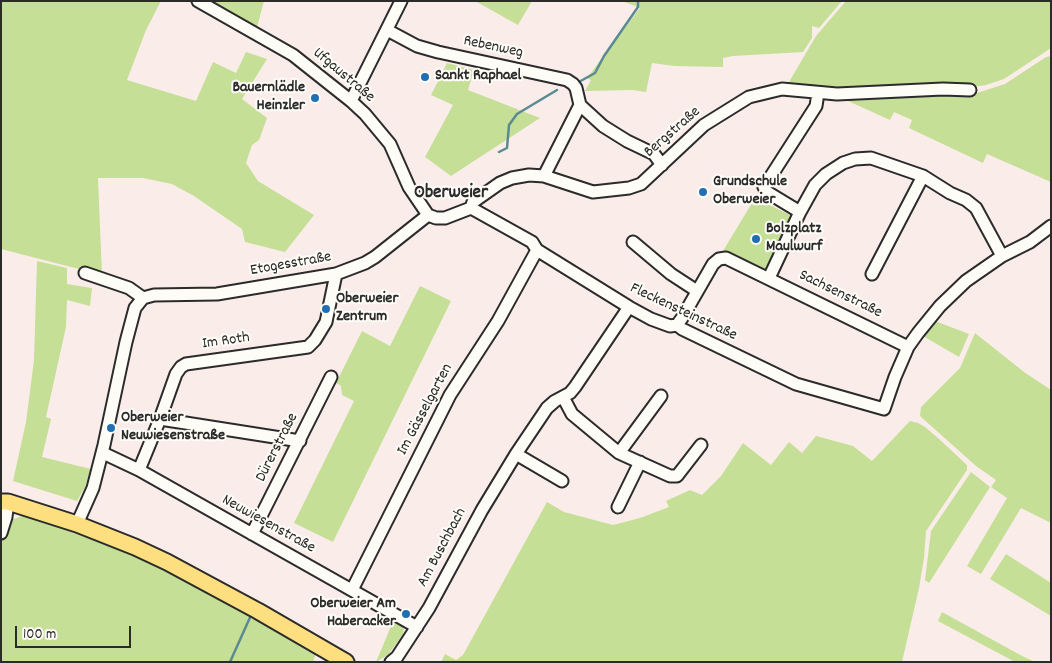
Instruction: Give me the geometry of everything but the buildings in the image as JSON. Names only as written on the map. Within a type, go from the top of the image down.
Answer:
[{"type":"main road","points":[[3,502],[77,524],[135,547],[260,612],[346,662]]},
{"type":"street","name":"Ufgaustraße","points":[[198,1],[294,55],[351,101],[390,144],[409,187],[428,215]]},
{"type":"street","points":[[351,101],[401,1]]},
{"type":"street","name":"Rebenweg","points":[[387,30],[417,46],[431,50],[567,80],[576,88],[580,106],[603,126],[626,141],[654,154],[662,164]]},
{"type":"street","name":"Bergstraße","points":[[471,208],[473,202],[484,193],[512,178],[529,175],[544,176],[593,192],[603,192],[641,184],[704,125],[749,97],[782,89],[818,93],[943,89],[970,90]]},
{"type":"street","points":[[800,212],[768,192],[764,187],[816,106],[818,93]]},
{"type":"street","points":[[544,176],[580,106]]},
{"type":"street","points":[[769,278],[815,185],[826,174],[843,163],[855,159],[870,158],[923,176],[950,193],[966,200],[976,208],[1002,256]]},
{"type":"street","points":[[872,274],[923,176]]},
{"type":"street","points":[[428,215],[436,218],[445,218],[471,208]]},
{"type":"street","name":"Fleckensteinstraße","points":[[471,208],[532,242],[537,250],[629,307],[670,326],[676,324],[690,334],[796,384],[884,409],[908,347]]},
{"type":"street","name":"Etogesstraße","points":[[143,298],[154,295],[217,294],[336,274],[357,267],[370,260],[428,215]]},
{"type":"street","points":[[908,347],[940,306],[966,281],[1002,256],[1030,242],[1051,226]]},
{"type":"street","points":[[633,242],[671,274],[697,291]]},
{"type":"street","name":"Im Gässelgarten","points":[[352,590],[450,395],[498,320],[537,250]]},
{"type":"street","name":"Sachsenstraße","points":[[676,324],[682,318],[713,264],[719,259],[726,258],[908,347]]},
{"type":"street","points":[[77,524],[93,488],[126,342],[136,308],[143,298],[129,288],[84,273]]},
{"type":"street","name":"Im Roth","points":[[138,470],[160,419],[176,374],[181,368],[186,364],[308,347],[315,340],[326,322],[336,274]]},
{"type":"street","name":"Am Buschbach","points":[[395,660],[418,627],[482,510],[516,454],[547,408],[575,388],[629,307]]},
{"type":"street","name":"Dürerstraße","points":[[252,534],[331,377]]},
{"type":"street","points":[[619,453],[662,396]]},
{"type":"street","points":[[563,397],[572,414],[619,453],[670,476],[677,476],[701,445]]},
{"type":"street","points":[[160,419],[300,441]]},
{"type":"street","name":"Neuwiesenstraße","points":[[102,453],[138,470],[418,627]]},
{"type":"street","points":[[516,454],[562,481]]},
{"type":"street","points":[[618,507],[640,462]]},
{"type":"street","points":[[1,533],[6,517],[3,502]]},
{"type":"green space","points":[[1,1],[161,1],[146,30],[127,80],[196,101],[213,62],[236,73],[246,52],[267,59],[242,99],[267,118],[259,140],[252,145],[246,163],[258,181],[314,215],[285,252],[245,242],[242,229],[194,196],[172,184],[143,178],[98,178],[102,275],[1,249]]},
{"type":"green space","points":[[209,1],[264,1],[257,27]]},
{"type":"green space","points":[[475,1],[532,1],[518,25]]},
{"type":"green space","points":[[622,1],[842,1],[819,28],[812,26],[812,38],[803,52],[733,56],[723,58],[723,67],[674,66],[652,63],[646,92],[632,90],[585,91],[591,80],[587,78],[640,8]]},
{"type":"green space","points":[[846,1],[1051,1],[1051,48],[1004,79],[972,87],[852,88],[823,91],[789,85],[816,36]]},
{"type":"green space","points":[[1051,56],[1051,182],[987,154],[983,163],[909,128],[912,120],[894,112],[890,120],[837,96],[938,91],[977,93],[1005,84],[1046,57]]},
{"type":"green space","points":[[447,63],[474,70],[468,90],[540,118],[451,176],[425,157],[453,105],[431,95]]},
{"type":"green space","name":"Bolzplatz Maulwurf","points":[[755,198],[790,215],[766,271],[723,251]]},
{"type":"green space","points":[[37,261],[67,268],[67,284],[92,288],[90,306],[67,300],[66,327],[46,417],[51,419],[42,457],[91,469],[85,487],[77,501],[13,481],[26,422],[34,360]]},
{"type":"green space","points":[[420,286],[451,301],[333,542],[294,523],[354,401],[342,395],[341,386],[336,383],[362,331],[390,346]]},
{"type":"green space","points":[[935,321],[969,334],[959,357],[923,336]]},
{"type":"green space","points":[[975,333],[1024,372],[1051,390],[1051,523],[1021,508],[981,574],[967,566],[1007,498],[991,487],[996,480],[976,466],[920,416],[921,407],[960,368]]},
{"type":"green space","points":[[910,421],[925,427],[938,438],[967,465],[967,470],[926,531],[919,588],[902,662],[441,662],[445,654],[456,660],[463,655],[547,502],[564,512],[613,525],[640,518],[669,507],[666,501],[690,490],[702,495],[721,476],[743,443],[771,465],[789,442],[802,453],[816,436],[853,446],[872,461]]},
{"type":"green space","points":[[971,472],[990,487],[929,583],[925,580],[931,531]]},
{"type":"green space","points":[[25,515],[156,563],[316,653],[313,662],[1,662],[1,543],[5,530],[11,520]]},
{"type":"green space","points":[[1006,554],[1051,583],[1051,616],[990,579]]},
{"type":"green space","points":[[942,612],[1035,662],[1015,662],[938,621]]},
{"type":"green space","points":[[394,619],[401,622],[404,629],[403,634],[388,655],[376,662]]},
{"type":"waterway","points":[[577,83],[595,73],[604,56],[638,7],[638,1]]},
{"type":"waterway","points":[[499,152],[507,148],[509,125],[517,114],[557,90]]},
{"type":"waterway","points":[[230,662],[252,613]]},
{"type":"place","name":"Sankt Raphael","points":[[425,77]]},
{"type":"place","name":"Bauernlädle Heinzler","points":[[315,98]]},
{"type":"place","name":"Grundschule Oberweier","points":[[703,192]]},
{"type":"place","name":"Bolzplatz Maulwurf","points":[[756,239]]},
{"type":"place","name":"Oberweier Zentrum","points":[[326,309]]},
{"type":"place","name":"Oberweier Neuwiesenstraße","points":[[111,428]]},
{"type":"place","name":"Oberweier Am Haberacker","points":[[406,614]]},
{"type":"district","name":"Oberweier","points":[[451,194]]}]
